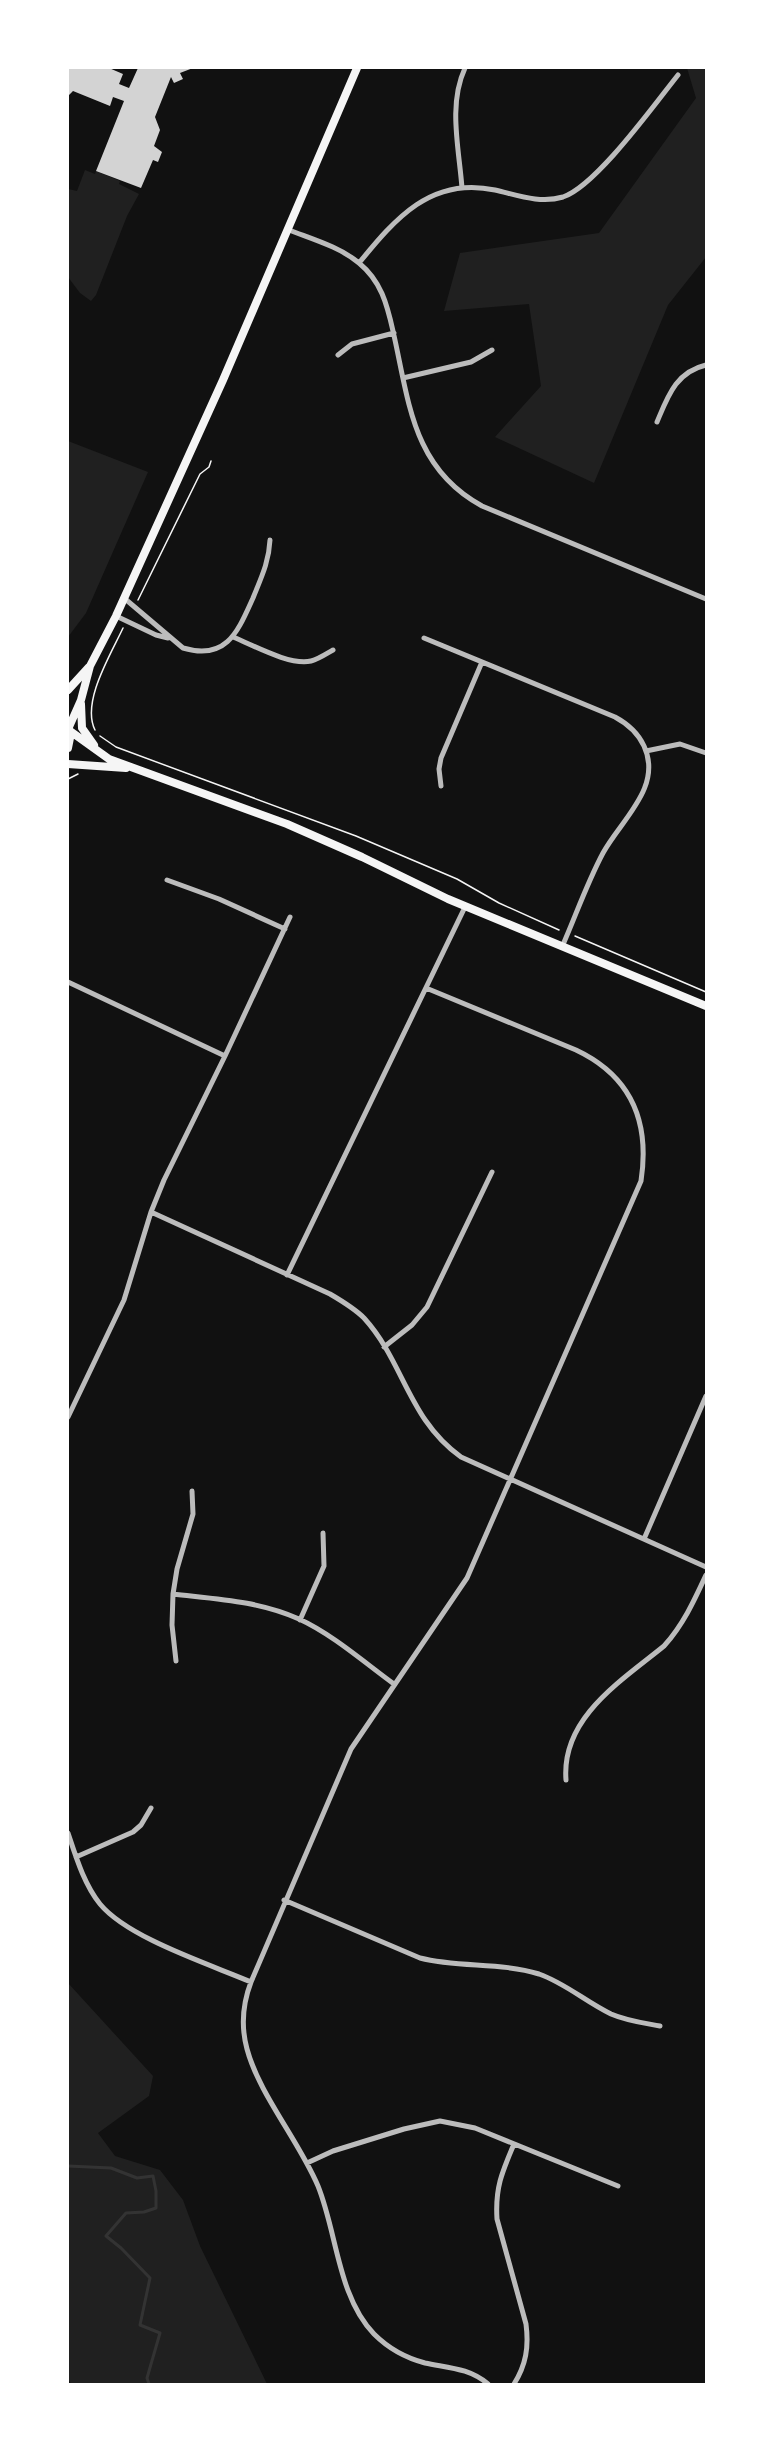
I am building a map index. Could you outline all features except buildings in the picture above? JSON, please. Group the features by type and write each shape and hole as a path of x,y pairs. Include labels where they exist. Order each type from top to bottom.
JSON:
{"main road":[{"path":"68,748 69,727 81,700 90,666 116,616 289,230 357,68"},
{"path":"68,690 90,666"},
{"path":"81,700 82,728 103,755"},
{"path":"69,727 103,755 323,839 465,907 706,1006"},
{"path":"68,764 80,769"},
{"path":"68,772 108,766 139,770"}],"street":[{"path":"462,188 455,109 456,94 465,68"},
{"path":"359,263 393,222 412,207 434,195 462,188 492,189 545,200 563,197 575,191 595,175 678,75"},
{"path":"289,230 337,250 359,263 374,278 382,291 394,333 416,431 441,475 482,506 706,599"},
{"path":"338,355 352,344 394,333"},
{"path":"403,378 471,362 492,350"},
{"path":"657,422 671,390 681,376 706,365"},
{"path":"116,616 169,639 183,648 204,652 220,648 233,637 241,625 269,561 270,540"},
{"path":"124,598 159,626 169,639"},
{"path":"233,637 299,662 314,661 333,650"},
{"path":"424,638 615,717 636,732 646,751 649,774 643,794 604,851 562,946"},
{"path":"441,786 439,769 441,758 482,662"},
{"path":"646,751 680,744 706,753"},
{"path":"167,880 219,899 285,929"},
{"path":"287,1275 465,907"},
{"path":"68,1418 123,1300 151,1212 164,1180 290,917"},
{"path":"68,982 225,1056"},
{"path":"426,988 596,1060 620,1083 637,1113 644,1144 642,1181 467,1578 351,1749 251,1982 244,2004 243,2028 247,2050 256,2074 319,2188 351,2297 367,2326 386,2344 403,2355 427,2363 462,2369 488,2385"},
{"path":"384,1347 412,1325 427,1307 492,1172"},
{"path":"151,1212 330,1294 354,1309 372,1328 384,1347 425,1422 436,1437 461,1457 706,1567"},
{"path":"644,1539 706,1396"},
{"path":"176,1661 172,1625 173,1594 177,1569 193,1514 192,1491"},
{"path":"300,1620 322,1575 325,1559 323,1533"},
{"path":"566,1780 566,1754 576,1731 591,1709 674,1635 689,1612 706,1575"},
{"path":"173,1594 242,1601 300,1620 394,1684"},
{"path":"76,1857 133,1832 141,1825 151,1808"},
{"path":"68,1833 83,1876 100,1904 125,1926 251,1982"},
{"path":"285,1900 420,1958 536,1973 564,1985 609,2013 660,2026"},
{"path":"307,2163 333,2151 404,2129 440,2121 475,2128 618,2186"},
{"path":"514,2144 501,2174 496,2194 497,2219 526,2324 528,2340 525,2360 514,2385"}],"path":[{"path":"138,598 200,474 211,461"},
{"path":"123,630 98,678 91,717 98,735 116,747 356,836 457,879 499,903 568,934 706,992"},
{"path":"68,779 80,769"}],"shaded area":[{"path":"687,68 706,68 706,257 668,305 594,483 495,437 541,386 529,304 444,311 460,253 599,233 696,98"},
{"path":"85,170 95,174 96,171 120,181 119,184 139,194 127,216 96,295 91,301 80,293 68,277 68,189 77,191"},
{"path":"68,441 148,472 86,613 68,637"},
{"path":"68,1983 153,2076 149,2096 98,2133 115,2156 160,2170 183,2200 200,2246 267,2384 71,2384 68,2378"}],"waterway":[{"path":"68,2166 111,2168 137,2178 153,2176 156,2208 144,2212 126,2213 106,2236 150,2278 140,2325 160,2333 147,2378 149,2384"}]}
